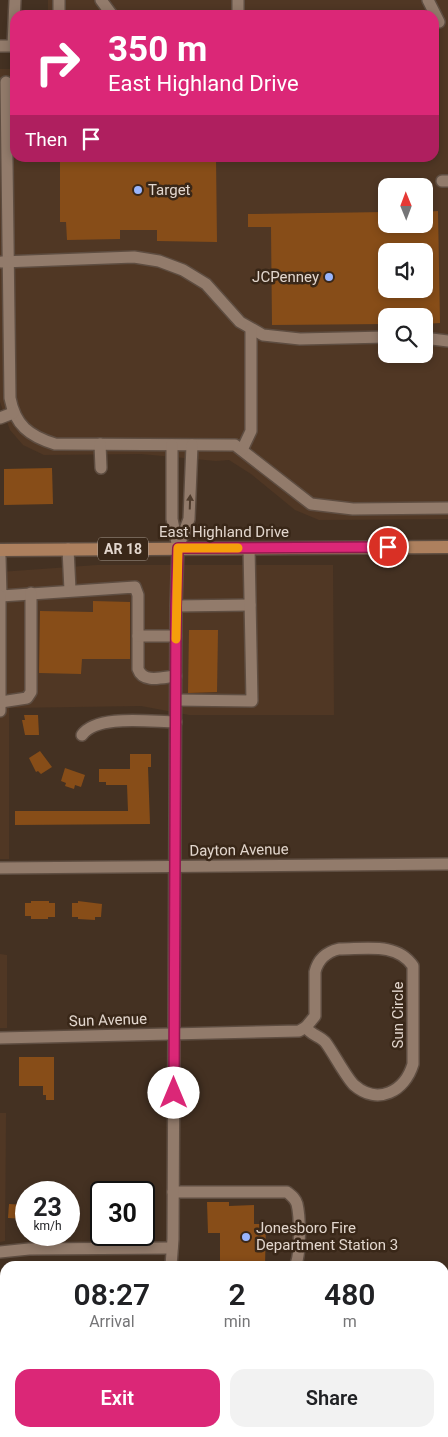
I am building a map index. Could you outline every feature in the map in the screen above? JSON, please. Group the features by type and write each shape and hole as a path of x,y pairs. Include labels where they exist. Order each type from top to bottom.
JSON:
{"main road":[{"name":"East Highland Drive","path":"0,550 448,547"}],"street":[{"path":"7,82 3,112 2,260 5,388 13,414 29,434 54,444 234,445 311,504 353,509 448,508"},
{"path":"2,260 134,257 159,261 183,270 206,284 240,322 263,335 283,339 378,337"},
{"path":"242,450 251,431 251,329"},
{"path":"433,339 448,341"},
{"path":"0,418 13,414"},
{"path":"100,444 101,468"},
{"path":"171,1261 173,1192 176,606 178,548 172,519 172,444"},
{"path":"178,548 190,519 192,445"},
{"path":"176,700 252,701 249,548"},
{"path":"68,549 70,590"},
{"path":"0,557 0,711"},
{"path":"0,596 135,587 138,594 140,675 146,678 176,676"},
{"path":"1,702 27,698 31,692 31,593"},
{"path":"176,606 250,605"},
{"path":"138,636 176,636"},
{"path":"82,735 86,729 99,722 176,722"},
{"name":"Dayton Avenue","path":"0,868 448,864"},
{"name":"Sun Circle","path":"339,949 391,950 400,953 409,960 414,970 413,1064 410,1075 398,1089 379,1096 370,1094 356,1086 324,1041 308,1032 306,1027 316,1016 315,972 323,956 339,949"},
{"name":"Sun Avenue","path":"0,1038 300,1031 306,1027"},
{"path":"173,1192 287,1192 294,1198 297,1205 299,1255 297,1261"},
{"path":"0,1252 29,1249 172,1248"}],"shaded area":[{"path":"48,0 448,0 448,519 319,520 295,510 251,474 229,460 216,461 141,454 44,455 23,445 10,430 0,402 0,69 10,69 10,162 439,162 439,10 48,10"},
{"path":"97,565 333,565 334,715 189,715 141,706 9,708 9,859 0,859 0,572"},
{"path":"0,954 7,955 7,1028 0,1028"},
{"path":"0,1113 6,1113 5,1241 0,1242"}],"building":[{"name":"Target","path":"60,162 216,162 217,242 157,241 157,230 120,230 120,239 67,240 66,222 60,222"},
{"name":"JCPenney","path":"433,211 438,211 440,323 433,323 433,308 378,308 378,324 272,325 271,227 248,227 248,214 378,212 378,233 433,233"},
{"path":"52,468 53,504 4,505 4,469"},
{"path":"93,601 130,602 130,659 82,659 81,674 39,673 40,611 93,612"},
{"path":"189,630 218,630 217,692 188,693"},
{"path":"24,715 38,715 39,735 25,735 22,720 25,720"},
{"path":"40,751 52,767 41,774 38,771 36,772 29,758"},
{"path":"130,754 151,754 151,767 148,767 150,824 15,825 15,811 128,811 127,785 106,785 106,782 99,782 99,769 130,769"},
{"path":"65,768 85,775 81,787 75,785 74,789 65,786 66,783 61,781"},
{"path":"31,901 55,903 55,917 31,919 31,916 25,916 25,903 31,903"},
{"path":"78,901 102,904 101,917 95,917 95,920 72,917 72,903 78,903"},
{"path":"19,1057 54,1057 54,1100 46,1100 46,1095 43,1095 43,1086 19,1086"},
{"name":"Jonesboro Fire Department Station 3","path":"207,1202 229,1202 229,1206 254,1205 254,1224 266,1224 265,1261 220,1261 220,1233 208,1233"},
{"path":"9,1204 15,1204 15,1218 8,1218"}],"slow traffic":[{"path":"176,639 178,548 238,548"}],"place":[{"name":"Target","path":"138,190"},
{"name":"JCPenney","path":"329,277"},
{"name":"Jonesboro Fire Department Station 3","path":"246,1237"}],"route":[{"path":"174,1093 176,606 178,548 388,547"}]}
